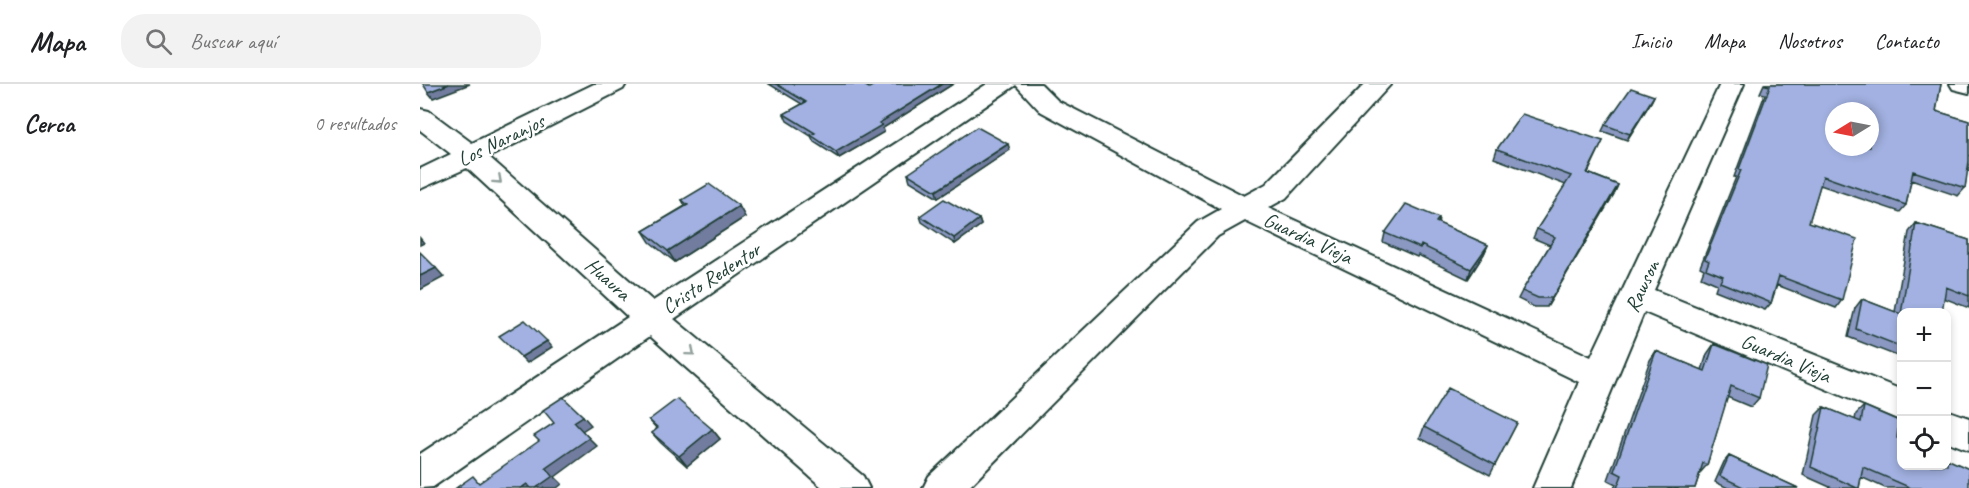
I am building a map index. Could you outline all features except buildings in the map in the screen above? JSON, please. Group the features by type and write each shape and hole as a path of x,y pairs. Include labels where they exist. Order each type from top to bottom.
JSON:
{"street":[{"name":"Los Naranjos","path":"420,180 614,84"},
{"name":"Cristo Redentor","path":"420,475 651,318 1004,84"},
{"name":"Guardia Vieja","path":"1027,84 1049,105 1243,208 1599,376"},
{"path":"942,488 1209,229 1276,191 1379,84"},
{"name":"Rawson","path":"1552,488 1599,376 1638,296 1732,84"},
{"path":"1962,84 1969,86"},
{"name":"Huaura","path":"420,117 470,155 651,318 850,488"},
{"name":"Guardia Vieja","path":"1638,296 1897,404"},
{"path":"1951,427 1969,434"}]}
